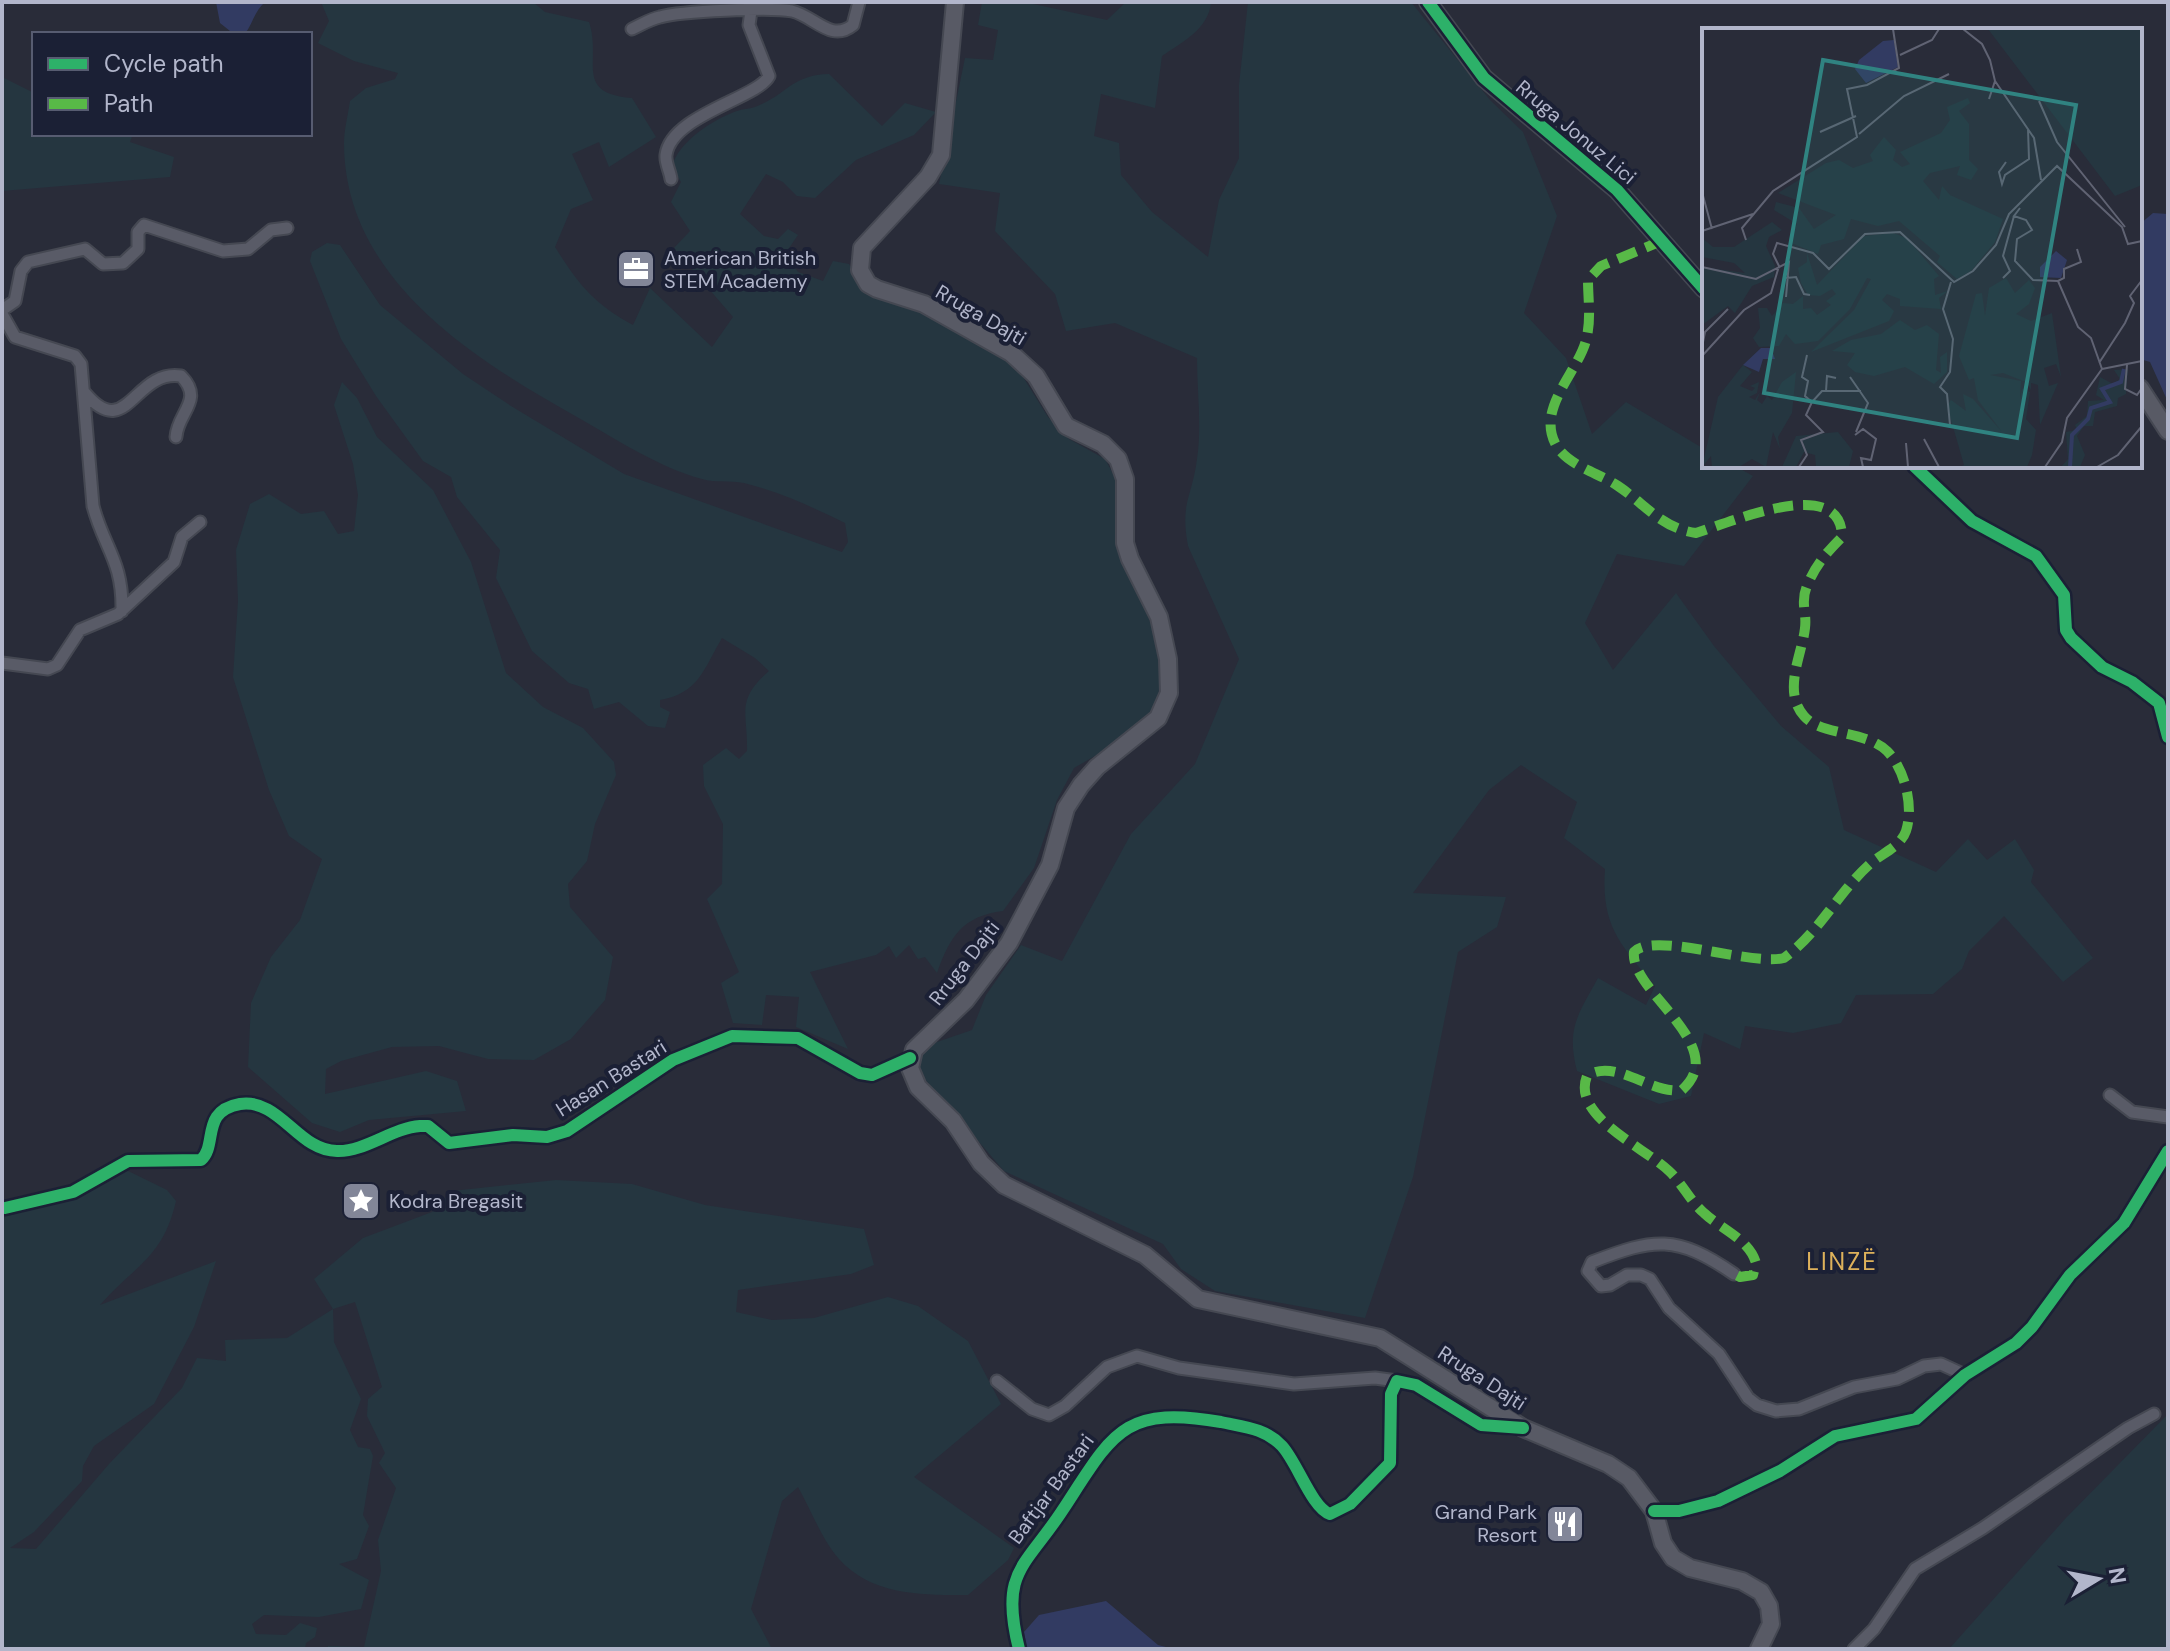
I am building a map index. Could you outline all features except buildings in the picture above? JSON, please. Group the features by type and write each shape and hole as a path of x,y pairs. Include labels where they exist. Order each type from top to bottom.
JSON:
{"main road":[{"name":"Rruga Dajti","path":"955,2 941,155 928,177 862,248 860,270 868,284 877,289 924,304 1011,353 1036,376 1066,426 1103,444 1118,459 1125,479 1125,543 1159,617 1170,680 1165,707 1158,718 1097,767 1066,808 1050,865 1009,943 966,1000 919,1042 910,1058 918,1087 953,1121 981,1163 1004,1185 1145,1255 1198,1299 1380,1338 1523,1428 1608,1464 1643,1493 1654,1511 1663,1543 1673,1558 1690,1568 1742,1581 1761,1592 1769,1606 1771,1624 1759,1649"},
{"name":"Rruga Jonuz Lici","path":"1428,2 1484,78 1617,190 1702,287"},
{"path":"2142,391 2168,431"}],"street":[{"path":"632,29 664,15 751,11 794,12 829,31 841,32 853,25 859,2"},
{"path":"671,179 666,162 670,143 706,111 759,87 769,76 749,25 751,11"},
{"path":"122,611 116,561 98,525 93,506 81,364 75,356 15,337 2,312 15,301 21,271 28,262 85,249 103,264 123,263 138,249 138,232 144,225 223,251 248,249 271,230 287,228"},
{"path":"84,392 103,411 113,412 123,409 155,378 181,376 192,400 190,410 178,420 176,437"},
{"path":"1916,468 1972,521 2036,556 2064,595 2066,630 2071,638 2102,667 2132,682 2159,703 2168,737"},
{"path":"2,663 53,667 80,630 122,611 174,562 182,537 200,522"},
{"name":"Hasan Bastari","path":"5,1208 84,1188 128,1161 201,1160 206,1155 211,1125 237,1104 264,1108 310,1142 338,1151 414,1126 428,1126 449,1143 513,1135 555,1135 598,1112 673,1060 732,1036 798,1038 860,1073 872,1075 910,1058"},
{"path":"2110,1095 2132,1112 2168,1117"},
{"path":"1654,1511 1679,1511 1718,1501 1780,1471 1835,1436 1916,1419 1965,1375 2016,1343 2032,1327 2070,1275 2124,1223 2168,1151"},
{"path":"1734,1274 1664,1241 1643,1244 1592,1262 1588,1271 1601,1286 1610,1285 1627,1275 1650,1279 1669,1308 1719,1354 1748,1398 1766,1408 1799,1409 1854,1387 1897,1379 1924,1366 1941,1364 1965,1375"},
{"name":"Baftjar Bastari","path":"997,1381 1032,1409 1049,1415 1065,1406 1107,1367 1137,1356 1179,1368 1294,1384 1365,1378 1397,1381 1416,1385 1481,1425 1523,1428"},
{"name":"Baftjar Bastari","path":"1019,1649 1013,1623 1016,1572 1054,1524 1104,1446 1124,1429 1145,1419 1168,1416 1259,1429 1285,1448 1319,1507 1330,1514 1350,1504 1390,1463 1391,1394 1397,1381"},
{"path":"1854,1649 1874,1629 1915,1569 1983,1528 2009,1506 2154,1414"}],"shaded area":[{"path":"321,2 533,2 545,12 589,22 596,82 602,90 632,98 656,137 609,167 599,142 572,154 593,200 571,209 555,247 588,292 619,317 633,325 650,288 712,347 733,317 674,248 690,231 671,202 681,182 672,167 681,149 697,133 717,120 766,102 797,82 816,75 829,74 882,126 905,103 936,112 914,135 856,160 815,198 797,196 783,182 766,174 740,214 764,236 778,239 788,229 798,235 785,254 798,272 823,281 833,261 849,264 868,293 953,323 981,340 1020,372 1048,417 1069,439 1105,459 1117,481 1124,554 1157,640 1161,676 1156,713 1138,731 1074,768 1057,800 1034,868 1003,911 978,918 960,930 947,948 937,973 925,957 918,959 909,945 896,958 889,946 876,955 810,972 848,1049 796,1027 799,997 766,995 762,1025 733,1023 721,983 739,972 707,899 722,884 723,824 704,786 703,765 726,748 739,759 747,751 747,699 758,681 769,671 755,658 722,638 692,686 673,697 660,700 660,707 670,712 665,728 648,726 619,702 594,709 588,689 569,683 532,651 496,578 500,550 457,497 451,477 423,461 376,396 341,339 310,261 312,252 327,243 340,245 380,305 463,374 624,474 842,552 848,542 845,523 770,491 744,483 702,479 654,460 496,368 457,340 422,309 390,274 366,235 350,192 344,144 350,101 366,88 395,79 398,73 354,61 318,43 329,21"},
{"path":"982,2 1024,2 1107,20 1126,2 1211,2 1200,27 1162,56 1155,108 1101,94 1094,136 1119,143 1121,175 1152,212 1208,257 1219,200 1239,158 1239,85 1248,2 1411,2 1490,100 1523,132 1557,216 1524,313 1566,358 1592,434 1626,402 1702,448 1702,468 1739,468 1753,476 1684,566 1617,554 1585,623 1613,670 1676,593 1714,646 1781,726 1829,767 1844,830 1936,872 1968,839 1987,860 2015,839 2034,870 2031,882 2093,958 2063,982 2004,916 1969,951 1962,969 1933,994 1856,995 1841,1023 1793,1033 1745,1026 1740,1049 1704,1033 1691,1096 1659,1104 1577,1071 1573,1044 1576,1022 1598,978 1646,1005 1655,986 1615,933 1606,905 1605,869 1564,838 1577,802 1521,765 1489,790 1413,893 1506,897 1497,927 1458,952 1413,1177 1365,1318 1215,1291 1181,1269 1163,1244 1004,1171 923,1077 918,1066 919,1054 937,1042 972,1030 986,995 1021,945 1062,961 1131,834 1195,764 1239,659 1188,546 1186,509 1198,447 1197,358 1115,323 1066,331 1055,294 995,231 1000,193 939,184 965,58 993,60 998,30 978,25"},
{"path":"2,77 32,92 32,136 132,136 130,142 174,157 170,177 2,191"},
{"path":"342,382 357,398 377,437 433,490 471,562 506,673 543,707 583,728 614,762 616,775 595,824 587,861 568,884 570,907 613,957 605,1000 571,1039 534,1060 488,1059 439,1046 392,1047 341,1061 326,1069 325,1094 426,1071 457,1081 466,1111 369,1120 340,1132 312,1123 248,1067 251,1003 271,957 300,920 322,859 289,836 269,790 233,677 238,601 236,550 250,504 269,494 301,514 324,511 338,534 354,531 358,495 353,464 334,405"},
{"path":"124,1169 167,1190 176,1201 164,1236 146,1259 100,1305 216,1261 194,1327 154,1404 94,1446 83,1466 82,1481 34,1532 10,1548 36,1549 109,1464 182,1388 197,1358 226,1361 225,1340 287,1338 333,1309 334,1342 361,1399 350,1430 358,1447 370,1449 373,1456 363,1515 369,1526 357,1559 339,1564 369,1580 361,1609 319,1617 264,1615 252,1624 256,1634 286,1635 300,1623 317,1628 315,1637 306,1643 305,1649 2,1649 2,1224 6,1214 79,1195"},
{"path":"556,1180 632,1184 705,1205 864,1229 874,1265 851,1274 738,1290 736,1312 772,1320 814,1318 888,1297 918,1306 968,1341 1001,1404 914,1477 1014,1548 1008,1560 968,1595 934,1595 882,1587 852,1571 839,1559 822,1534 798,1487 782,1501 751,1609 772,1649 327,1649 328,1646 364,1647 381,1571 378,1540 396,1488 379,1463 385,1453 367,1416 368,1399 382,1387 355,1302 333,1309 314,1279 363,1238 432,1212 452,1191"},
{"path":"2168,1414 2168,1649 1949,1649 2065,1519"}],"water":[{"path":"216,2 265,2 246,32 230,31 220,23"},
{"path":"2153,213 2168,214 2168,402 2150,362 2142,360 2142,222"},
{"path":"1106,1601 1158,1645 1174,1649 1027,1649 1024,1632 1039,1615"}],"marked path":[{"path":"1664,240 1601,266 1588,280 1587,336 1551,417 1551,431 1556,445 1576,464 1618,486 1663,521 1684,530 1696,533 1757,513 1805,505 1824,508 1837,518 1842,537 1817,566 1805,592 1805,628 1795,673 1794,696 1804,716 1812,722 1867,739 1887,751 1903,778 1909,811 1906,831 1900,841 1860,874 1808,937 1784,958 1749,957 1661,945 1634,952 1637,967 1646,984 1675,1019 1695,1055 1694,1073 1682,1090 1658,1087 1609,1071 1598,1071 1587,1076 1585,1091 1599,1117 1669,1171 1699,1208 1747,1247 1756,1263 1753,1275 1740,1277 1734,1274"}],"cycle path":[{"path":"1428,2 1484,78 1617,190 1702,287"},
{"path":"1916,468 1972,521 2036,556 2064,595 2066,630 2071,638 2102,667 2132,682 2159,703 2168,737"},
{"path":"5,1208 73,1192 128,1161 201,1160 206,1154 219,1114 240,1104 254,1104 267,1109 311,1143 337,1151 358,1148 420,1126 428,1126 449,1143 513,1135 547,1137 567,1131 673,1060 732,1036 798,1038 860,1073 872,1075 910,1058"},
{"path":"1654,1511 1679,1511 1718,1501 1780,1471 1835,1436 1916,1419 1965,1375 2016,1343 2032,1327 2070,1275 2124,1223 2168,1151"},
{"path":"1019,1649 1012,1602 1020,1571 1109,1443 1124,1430 1141,1422 1188,1418 1261,1432 1288,1453 1317,1503 1330,1514 1350,1504 1390,1463 1391,1394 1397,1381 1416,1385 1481,1425 1523,1428"}],"place":[{"name":"American British STEM Academy","path":"636,269"},
{"name":"Kodra Bregasit","path":"361,1201"},
{"name":"Grand Park Resort","path":"1565,1524"}],"district":[{"name":"LINZË","path":"1842,1262"}]}
